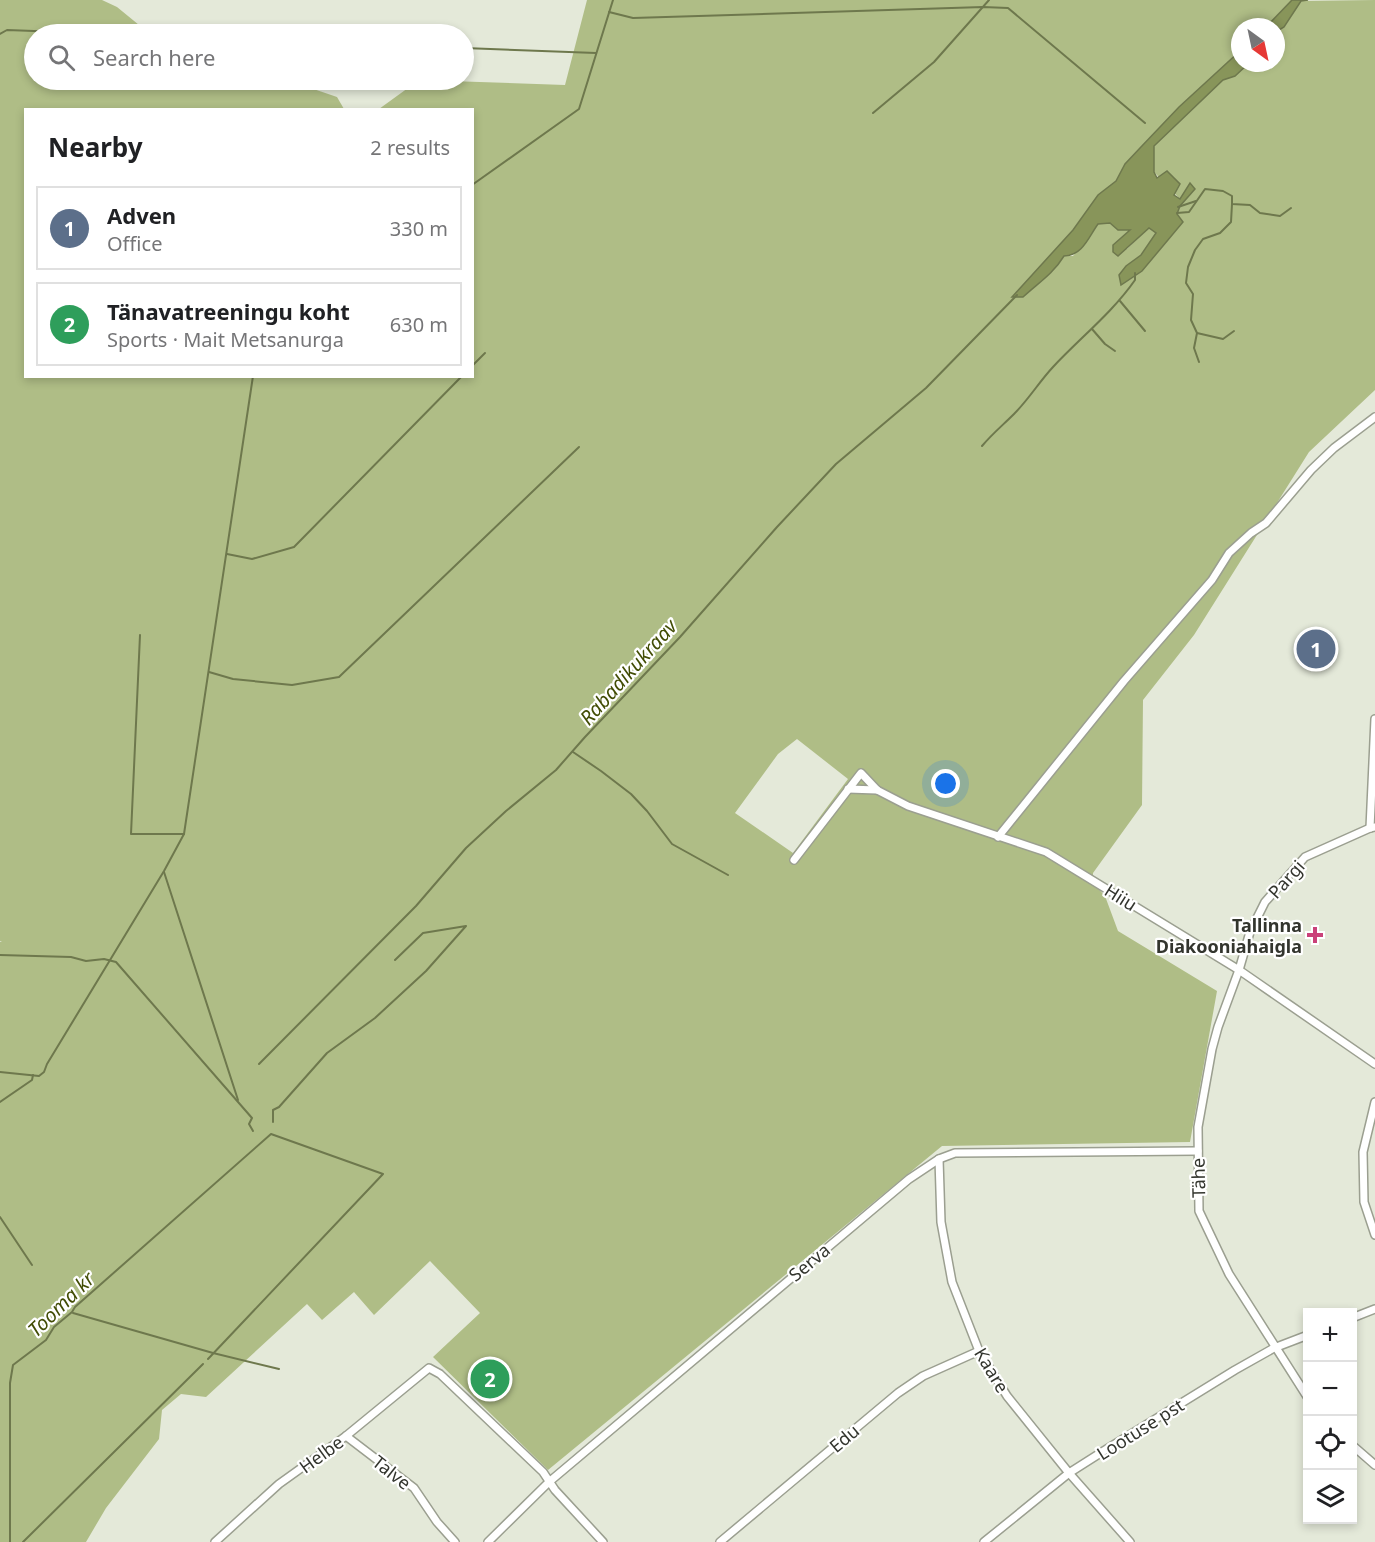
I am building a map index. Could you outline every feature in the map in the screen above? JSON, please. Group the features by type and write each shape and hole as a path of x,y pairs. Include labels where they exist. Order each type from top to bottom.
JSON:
{"street":[{"path":"998,837 1124,681 1212,580 1229,553 1266,523 1311,470 1334,448 1375,417"},
{"path":"1372,827 1375,719"},
{"name":"Hiiu","path":"794,860 861,773 877,790 908,806 1046,852 1239,970 1375,1064"},
{"name":"Hiiu","path":"848,789 877,790"},
{"name":"Pargi","path":"1239,970 1250,932 1265,902 1305,857 1372,827"},
{"name":"Tähe","path":"1239,970 1212,1049 1198,1127 1199,1211 1229,1275 1303,1391"},
{"path":"1375,1102 1363,1152 1364,1202 1375,1235"},
{"name":"Serva","path":"488,1542 549,1482 909,1179 939,1159 955,1153 1198,1150"},
{"name":"Kaare","path":"939,1159 941,1222 952,1282 979,1351 1007,1395 1069,1473 1130,1542"},
{"path":"1357,1316 1375,1309"},
{"name":"Lootuse pst","path":"984,1542 1069,1473 1235,1370 1274,1348 1303,1337"},
{"name":"Edu","path":"720,1542 898,1393 923,1376 979,1351"},
{"name":"Helbe","path":"221,1540 279,1484 346,1436 429,1368 440,1374 543,1472 549,1482"},
{"name":"Talve","path":"346,1436 414,1488 437,1522 455,1542"},
{"path":"1357,1449 1375,1465"},
{"path":"549,1482 603,1542"}],"shaded area":[{"path":"0,0 102,0 117,7 138,24 24,24 24,90 316,90 337,97 343,108 24,108 24,378 474,378 474,108 380,108 405,90 474,90 474,82 565,85 587,0 1292,0 1275,18 1231,18 1231,59 1179,107 1125,164 1116,181 1098,195 1073,230 1013,297 1023,297 1050,273 1064,256 1073,256 1098,224 1110,223 1131,230 1127,249 1149,227 1157,233 1141,255 1126,266 1121,284 1142,271 1183,222 1177,214 1180,206 1195,189 1180,199 1154,172 1154,146 1223,80 1239,72 1285,72 1285,25 1301,1 1375,0 1375,390 1309,452 1194,635 1143,700 1142,805 1093,873 1093,883 1105,896 1118,931 1217,991 1190,1142 942,1146 548,1470 433,1357 480,1313 430,1261 374,1315 354,1292 322,1320 307,1304 206,1397 181,1394 162,1410 159,1439 106,1508 86,1542 0,1542 0,942 2,941 0,941","holes":["797,739 848,779 793,853 735,813 778,754"]},
{"path":"1292,0 1308,0 1301,1 1285,25 1285,18 1275,18"},
{"path":"1231,59 1231,72 1239,72 1223,80 1154,146 1154,172 1157,178 1167,171 1180,184 1174,195 1180,199 1190,183 1195,189 1180,206 1177,214 1183,222 1142,271 1121,285 1119,275 1126,266 1141,255 1156,233 1149,228 1118,256 1113,252 1113,245 1130,230 1118,230 1110,223 1098,224 1076,253 1064,256 1050,273 1023,297 1012,297 1073,230 1098,195 1116,181 1125,164 1179,107"}],"waterway":[{"path":"474,184 579,109 613,0"},
{"path":"873,113 934,62 989,0"},
{"path":"609,12 633,18 1008,8 1145,123"},
{"path":"0,34 7,30 24,31"},
{"path":"474,48 596,53"},
{"path":"1177,213 1189,212 1205,189 1223,191 1232,196 1232,204 1250,205 1260,213 1280,216 1291,208"},
{"path":"1178,207 1196,201"},
{"path":"1199,362 1194,348 1197,333 1191,320 1193,294 1186,283 1188,267 1195,250 1203,239 1220,233 1231,222 1232,204"},
{"path":"982,446 1019,408 1053,367 1126,292 1135,280 1135,273"},
{"name":"Rabadikukraav","path":"259,1064 416,906 466,848 556,770 836,464 926,388 1017,295"},
{"path":"1120,301 1145,331"},
{"path":"1092,329 1105,344 1115,351"},
{"path":"1197,333 1223,339 1234,331"},
{"path":"474,364 485,353"},
{"path":"0,1072 39,1076 44,1072 184,834 253,378"},
{"path":"227,554 252,559 294,547 460,378"},
{"path":"209,672 233,679 292,685 339,677 579,447"},
{"path":"140,635 131,834 184,834"},
{"path":"573,752 631,794 672,844 728,875"},
{"path":"164,872 238,1100"},
{"path":"273,1122 273,1110 279,1107 327,1053 375,1018 426,971 466,926 423,933 395,960"},
{"name":"Tooma kr","path":"0,955 71,957 86,961 104,959 116,962 252,1118 249,1124 253,1131"},
{"path":"0,1102 32,1080 33,1075"},
{"name":"Tooma kr","path":"10,1542 10,1383 13,1365 46,1340 54,1327 75,1307 271,1134 383,1174 208,1359"},
{"path":"0,1217 32,1265"},
{"path":"73,1313 213,1353 279,1369"},
{"path":"23,1542 203,1364"}],"place":[{"name":"Adven","path":"1316,649"},
{"name":"Tallinna Diakooniahaigla","path":"1315,935"},
{"name":"Tänavatreeningu koht","path":"490,1379"}]}
